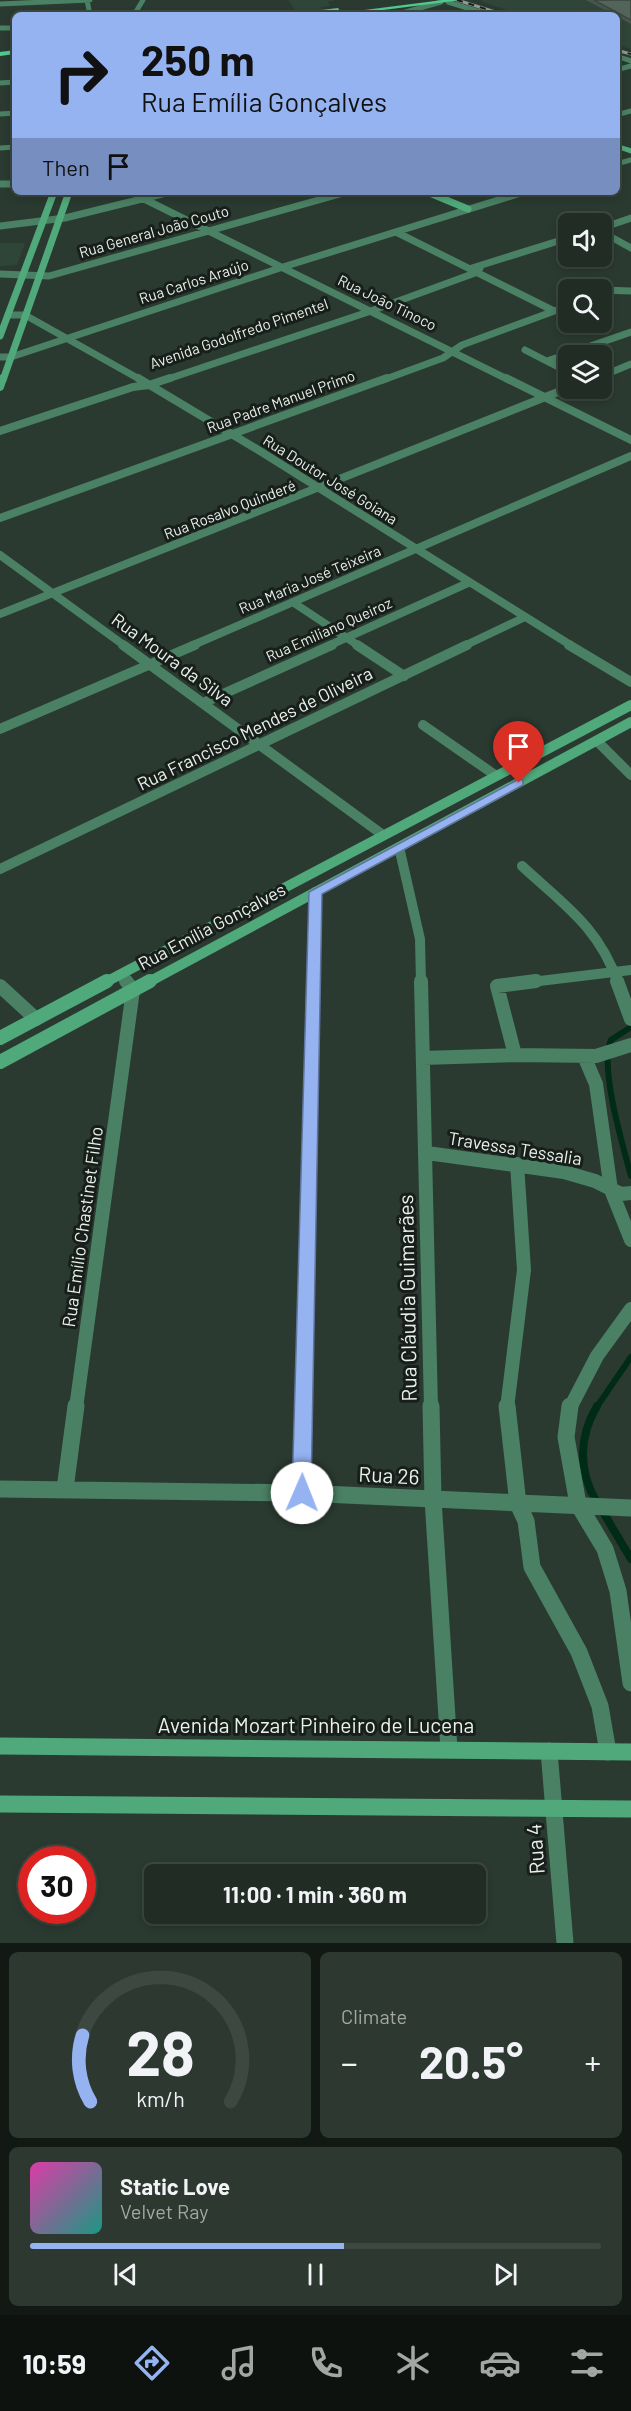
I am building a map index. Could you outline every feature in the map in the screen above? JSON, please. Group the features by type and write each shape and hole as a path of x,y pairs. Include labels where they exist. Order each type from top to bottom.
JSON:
{"main road":[{"path":"322,12 424,0"},
{"path":"355,12 459,0"},
{"path":"0,336 53,195"},
{"path":"0,387 68,195"},
{"path":"434,195 468,209"},
{"path":"453,195 479,206"},
{"name":"Rua Emília Gonçalves","path":"0,1038 631,705"},
{"name":"Rua Emília Gonçalves","path":"0,1062 631,722"},
{"path":"463,792 480,804"},
{"name":"Avenida Mozart Pinheiro de Lucena","path":"0,1746 631,1752"},
{"path":"0,1804 631,1809"}],"street":[{"path":"0,4 88,0"},
{"path":"406,12 444,2 479,12"},
{"name":"Rua João Tinoco","path":"136,195 631,440"},
{"path":"0,226 59,220 158,195"},
{"name":"Rua General João Couto","path":"0,274 53,275 336,195"},
{"name":"Rua Carlos Araújo","path":"0,357 11,357 283,267 514,195"},
{"path":"612,226 631,218"},
{"path":"398,233 554,311"},
{"path":"612,236 631,248"},
{"name":"Avenida Godolfredo Pimentel","path":"0,431 256,346 363,307 558,241"},
{"name":"Avenida Godolfredo Pimentel","path":"256,346 370,311 473,270"},
{"path":"612,290 631,291"},
{"name":"Rua Padre Manuel Primo","path":"0,518 443,358 462,345 558,310"},
{"name":"Rua Doutor José Goiana","path":"8,315 25,315 146,383 321,489 523,618 631,682"},
{"path":"547,362 631,332"},
{"path":"525,350 558,367"},
{"path":"612,372 631,364"},
{"name":"Rua Rosalvo Quinderé","path":"0,614 321,489 558,393"},
{"name":"Rua Maria José Teixeira","path":"0,729 631,456"},
{"name":"Rua Moura da Silva","path":"0,555 150,666 261,744 382,835"},
{"name":"Rua Emiliano Queiroz","path":"203,703 468,583"},
{"path":"294,603 404,676"},
{"name":"Rua Francisco Mendes de Oliveira","path":"0,869 523,618"},
{"path":"423,725 495,775"},
{"path":"597,741 631,775"},
{"name":"Rua Cláudia Guimarães","path":"399,847 420,939 427,1153 433,1499 448,1749"},
{"path":"522,866 580,919 603,948 614,971 629,1016"},
{"path":"302,1493 315,892"},
{"path":"515,1054 497,986 631,970"},
{"path":"120,975 133,990"},
{"path":"0,986 36,1019"},
{"name":"Rua Emílio Chastinet Filho","path":"65,1489 133,990"},
{"path":"423,1058 515,1054 590,1056 617,1051 631,1045"},
{"path":"590,1056 631,1240"},
{"name":"Travessa Tessalia","path":"427,1153 564,1172 621,1192"},
{"path":"517,1164 524,1270 506,1401 518,1504 526,1521 532,1567 579,1652 600,1706 608,1752"},
{"path":"631,1309 597,1356 570,1407 566,1437 581,1505 605,1549 618,1591 631,1683"},
{"name":"Rua 26","path":"0,1489 302,1493 624,1508"},
{"name":"Rua 4","path":"549,1751 556,1808 566,1943"}],"shaded area":[{"path":"288,0 333,0 328,1 330,6 322,7 323,10 296,12"},
{"path":"631,0 631,49 620,46 620,12 513,12 480,1"},
{"path":"0,243 25,243 17,265 0,266"}],"building":[{"path":"594,0 631,0 631,20 620,12"}],"waterway":[{"path":"631,1027 611,1040 608,1052 613,1107 631,1176"},
{"path":"596,1408 631,1357"},
{"path":"596,1501 586,1477 583,1453 587,1429 597,1406"},
{"path":"603,1512 631,1559"}],"railway":[{"path":"457,0 495,12"},
{"path":"620,51 631,54"}],"route":[{"path":"302,1493 315,892 519,783"}]}
